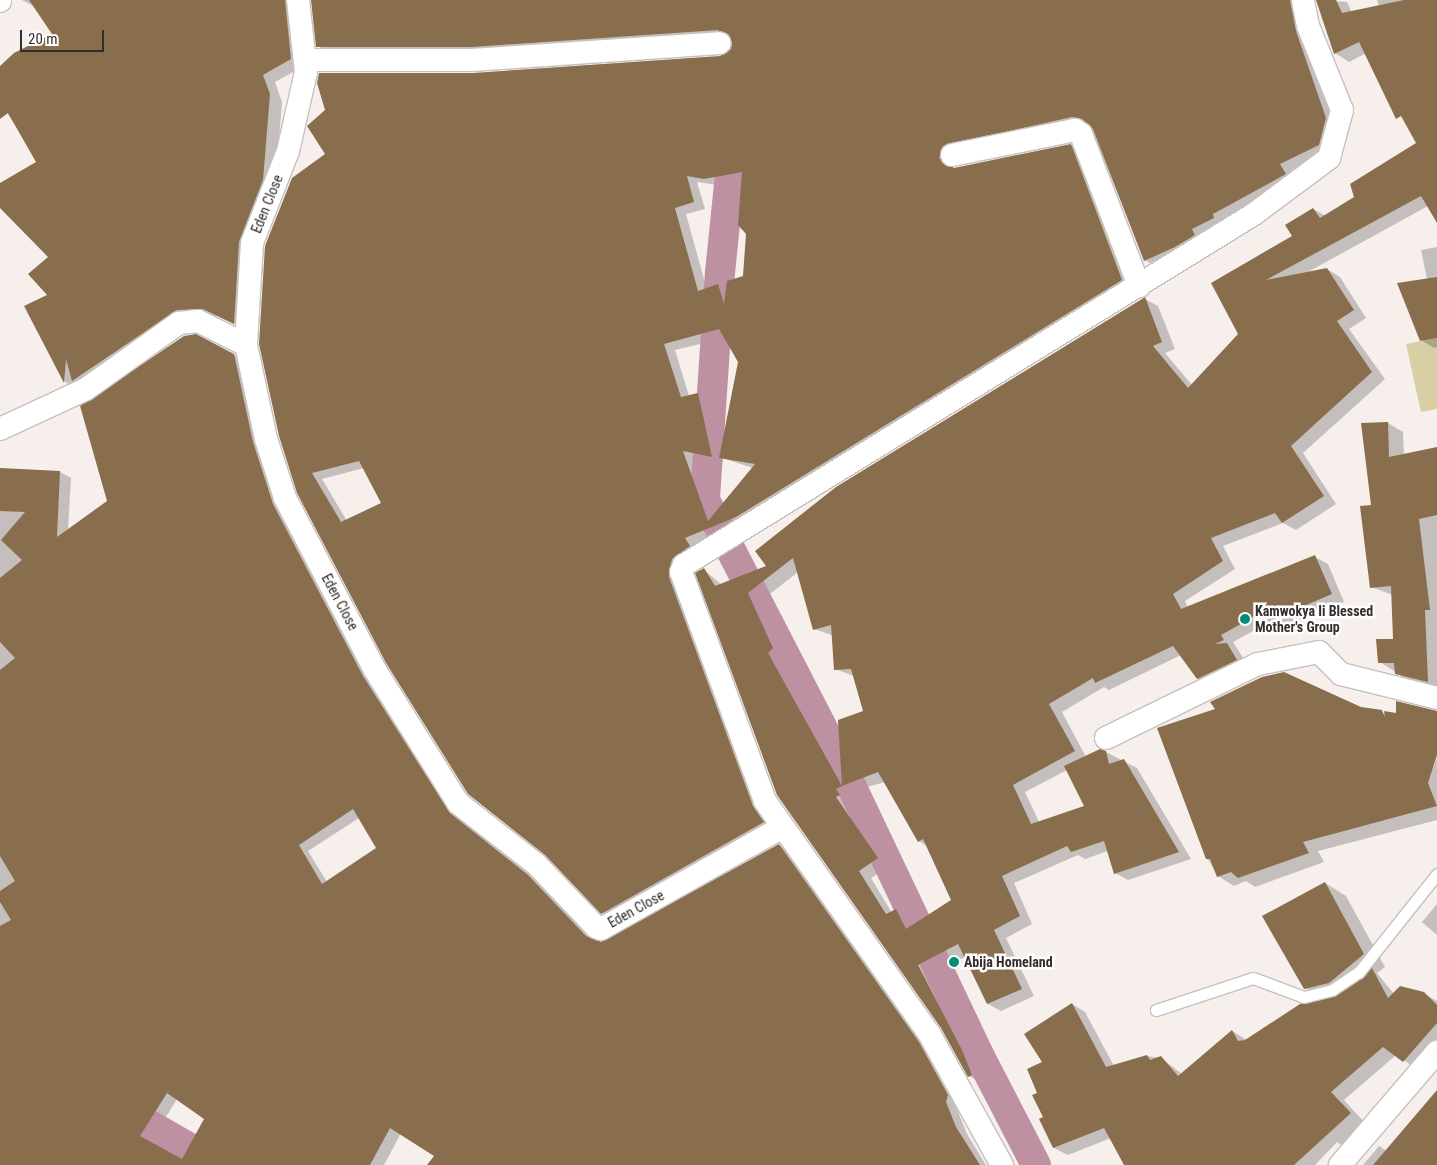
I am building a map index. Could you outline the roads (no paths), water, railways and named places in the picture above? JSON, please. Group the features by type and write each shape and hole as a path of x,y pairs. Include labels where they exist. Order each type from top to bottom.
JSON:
{"street":[{"name":"Eden Close","path":"298,0 307,60 288,151 252,243 246,345 266,439 285,498 375,670 458,803 537,865 590,924 601,928 781,828"},
{"path":"1002,1165 930,1035 781,828 766,801 682,583 684,565 740,534 1049,337 1140,286 1293,188 1329,158 1342,110 1308,26 1303,0"},
{"path":"307,60 472,60 719,43"},
{"path":"952,155 1075,130 1081,134 1140,286"},
{"path":"0,429 86,389 179,323 198,321 246,345"},
{"path":"1106,738 1258,664 1319,652 1341,674 1437,698"},
{"path":"1340,1165 1437,1052"}],"lane":[{"path":"1156,1010 1253,978 1304,997 1332,990 1359,972 1437,874"}],"waterway":[{"path":"734,135 720,272 705,500 840,762 978,1053 1036,1165"},
{"path":"113,1104 220,1165"}],"place":[{"name":"Kamwokya Ii Blessed Mother's Group","path":"1245,619"},
{"name":"Abija Homeland","path":"954,962"}]}
